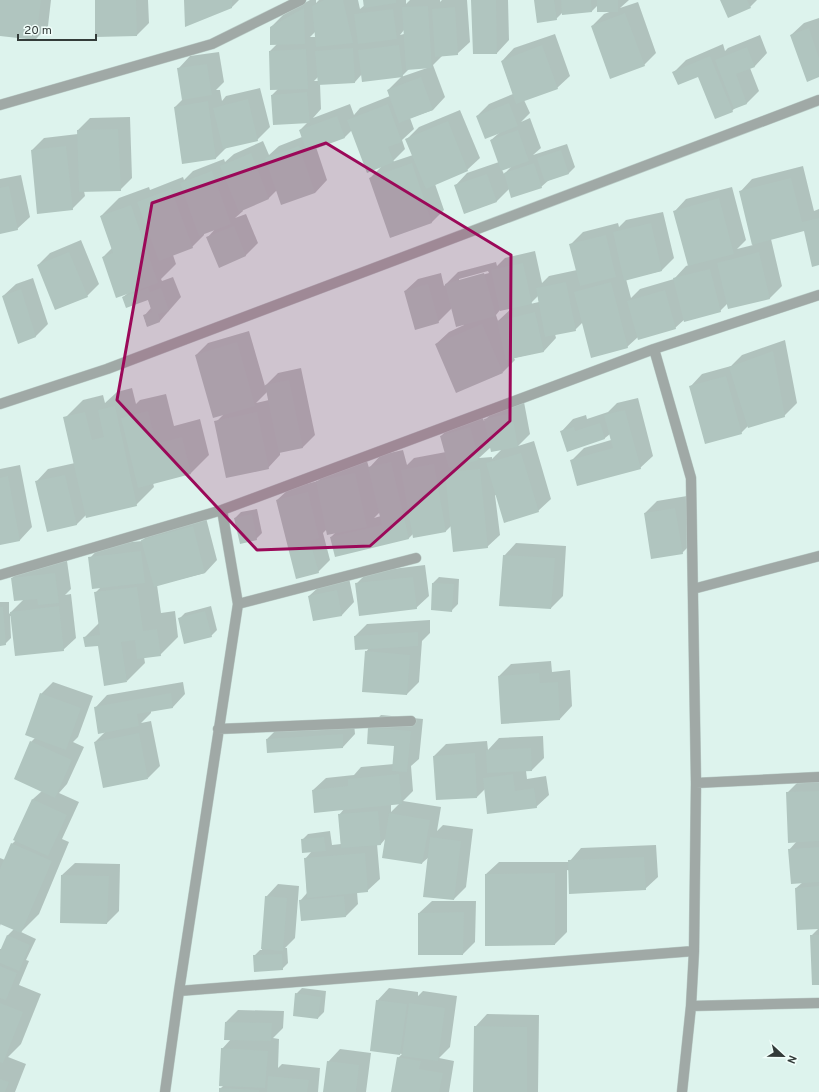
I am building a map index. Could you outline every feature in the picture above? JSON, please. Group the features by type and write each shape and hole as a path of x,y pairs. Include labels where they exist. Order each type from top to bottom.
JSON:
{"street":[{"path":"0,105 212,44 301,0"},
{"path":"0,404 107,369 819,100"},
{"path":"0,576 222,510 654,349 819,295"},
{"path":"654,349 691,478 696,783 694,951 691,1006 682,1092"},
{"path":"165,1092 218,729 238,604 222,510"},
{"path":"693,589 819,556"},
{"path":"238,604 416,558"},
{"path":"218,729 411,720"},
{"path":"696,783 819,777"},
{"path":"179,991 694,951"},
{"path":"691,1006 819,1003"}],"highlighted area":[{"path":"326,143 511,255 510,421 370,546 257,550 117,400 152,203"}],"building":[{"path":"0,0 41,0 36,40 0,36"},
{"path":"95,0 136,0 137,36 95,37"},
{"path":"184,0 232,0 232,8 185,27"},
{"path":"324,0 343,0 353,43 316,47 312,6"},
{"path":"363,0 396,0 396,3 364,8"},
{"path":"471,0 496,0 497,54 473,54"},
{"path":"534,0 554,0 557,20 537,23"},
{"path":"561,0 591,0 592,12 562,15"},
{"path":"597,0 618,0 618,12 597,12"},
{"path":"720,0 747,0 751,8 728,18"},
{"path":"428,6 432,68 406,70 402,7"},
{"path":"455,7 458,55 435,57 432,9"},
{"path":"304,8 305,44 270,45 270,27"},
{"path":"393,9 397,39 358,44 354,14"},
{"path":"625,13 645,66 610,79 591,26"},
{"path":"809,28 819,58 819,77 807,82 790,35"},
{"path":"399,45 403,77 362,82 358,50"},
{"path":"542,45 558,89 516,104 501,61"},
{"path":"747,47 755,67 736,74 747,104 734,109 715,60"},
{"path":"353,48 355,83 318,85 315,51"},
{"path":"306,49 308,89 270,90 269,51"},
{"path":"710,56 733,112 715,119 698,77 678,85 672,72"},
{"path":"207,64 212,95 182,100 177,68"},
{"path":"421,77 433,110 399,123 387,90"},
{"path":"307,92 310,123 273,125 271,95"},
{"path":"248,99 258,141 223,149 213,108"},
{"path":"208,101 216,159 182,164 174,107"},
{"path":"509,103 518,126 485,139 476,116"},
{"path":"388,104 402,142 388,147 394,162 367,173 347,120"},
{"path":"337,116 345,138 307,152 299,130"},
{"path":"448,121 468,171 426,189 405,139"},
{"path":"118,129 121,191 79,192 77,130"},
{"path":"518,130 529,161 501,171 490,140"},
{"path":"66,146 73,210 37,214 31,150"},
{"path":"299,146 315,193 281,205 265,158"},
{"path":"561,150 569,174 545,182 537,158"},
{"path":"251,153 269,199 239,212 220,166"},
{"path":"412,163 432,223 390,238 369,178"},
{"path":"534,163 542,188 511,198 504,173"},
{"path":"212,171 231,224 199,236 180,183"},
{"path":"487,174 497,202 464,214 454,185"},
{"path":"791,178 802,222 819,218 819,265 812,267 804,231 752,245 739,191"},
{"path":"9,186 18,230 0,234 0,188"},
{"path":"171,189 193,248 159,261 137,202"},
{"path":"719,198 734,254 688,266 673,211"},
{"path":"131,205 158,283 116,298 102,257 113,253 100,216"},
{"path":"651,223 662,271 624,281 613,232"},
{"path":"234,226 246,256 219,268 206,237"},
{"path":"606,235 616,277 580,286 569,244"},
{"path":"69,252 88,297 55,310 37,265"},
{"path":"759,252 770,299 728,309 717,263"},
{"path":"523,263 532,304 500,311 491,270"},
{"path":"710,269 721,312 684,322 673,278"},
{"path":"484,273 496,316 456,327 445,284"},
{"path":"566,282 576,331 545,337 536,288"},
{"path":"611,282 628,348 591,358 574,292"},
{"path":"428,284 439,323 415,330 404,291"},
{"path":"148,288 150,292 161,288 169,311 158,314 160,322 147,327 143,315 152,312 148,300 126,308 122,297"},
{"path":"21,289 36,337 18,344 2,296"},
{"path":"665,290 676,329 638,340 627,301"},
{"path":"535,312 544,352 506,360 497,321"},
{"path":"482,324 503,373 456,393 435,344"},
{"path":"237,342 255,406 213,418 195,355"},
{"path":"773,351 785,417 748,428 729,367"},
{"path":"726,376 742,434 705,444 689,386"},
{"path":"289,380 303,448 279,453 265,385"},
{"path":"115,406 137,506 86,518 63,417 85,412 92,440 104,437 98,410"},
{"path":"625,410 641,469 577,486 570,460 613,448 604,415"},
{"path":"148,411 156,444 182,437 191,474 138,488 121,418"},
{"path":"257,412 269,469 226,478 214,421"},
{"path":"512,413 518,447 491,452 484,419"},
{"path":"600,423 605,439 567,452 560,431 574,427 575,431"},
{"path":"470,427 479,460 449,468 440,436"},
{"path":"521,453 539,512 504,523 486,463"},
{"path":"391,462 409,539 335,557 330,537 382,525 368,467"},
{"path":"434,464 446,532 413,538 401,470"},
{"path":"480,469 488,548 453,552 445,472"},
{"path":"355,473 367,527 327,535 316,481"},
{"path":"65,475 77,525 47,532 35,481"},
{"path":"8,476 20,541 0,545 0,478"},
{"path":"308,492 319,538 310,541 319,573 296,579 276,500"},
{"path":"675,508 683,554 651,559 644,513"},
{"path":"252,514 257,540 240,544 234,518"},
{"path":"193,526 205,573 154,587 141,540"},
{"path":"141,551 145,583 92,589 88,557"},
{"path":"503,555 555,558 551,609 499,606"},
{"path":"55,573 59,603 38,605 37,599 14,601 11,578"},
{"path":"413,577 417,609 359,616 355,583"},
{"path":"432,583 454,584 452,612 431,610"},
{"path":"137,587 143,631 157,629 161,656 137,659 135,640 121,642 127,682 104,686 98,646 85,647 83,637 100,635 94,592"},
{"path":"337,590 342,616 313,621 308,596"},
{"path":"59,606 64,651 15,656 10,612"},
{"path":"0,607 3,607 6,645 0,646"},
{"path":"205,611 212,637 184,644 178,618"},
{"path":"418,632 418,646 355,650 354,636"},
{"path":"365,651 410,655 407,695 362,692"},
{"path":"539,673 540,683 558,682 560,720 501,724 498,676"},
{"path":"40,693 81,708 66,750 25,735"},
{"path":"171,693 173,708 137,714 139,726 98,734 94,707"},
{"path":"368,727 411,731 407,772 392,771 394,746 367,744"},
{"path":"139,733 148,779 103,788 94,742"},
{"path":"343,734 343,748 267,753 266,739"},
{"path":"30,741 72,760 55,798 14,779"},
{"path":"531,748 532,771 487,773 486,750"},
{"path":"475,753 477,798 436,800 433,756"},
{"path":"399,774 402,804 314,813 312,790 348,786 348,779"},
{"path":"513,774 515,791 534,788 537,808 487,814 483,778"},
{"path":"819,791 819,841 788,843 786,792"},
{"path":"32,799 67,815 48,856 13,840"},
{"path":"378,811 381,845 341,848 338,814"},
{"path":"389,813 430,820 422,864 382,858"},
{"path":"324,837 326,851 302,853 301,839"},
{"path":"430,837 461,841 454,900 423,897"},
{"path":"11,843 52,861 21,933 0,924 0,869"},
{"path":"819,847 819,882 791,884 788,849"},
{"path":"365,853 368,892 307,898 304,858"},
{"path":"644,857 646,890 569,894 568,860"},
{"path":"555,873 555,945 485,946 485,874"},
{"path":"61,875 109,876 107,924 60,923"},
{"path":"819,886 819,929 797,930 795,888"},
{"path":"265,896 287,898 283,951 261,949"},
{"path":"344,896 346,917 301,921 299,900"},
{"path":"464,912 463,955 418,955 418,913"},
{"path":"7,935 30,945 19,971 0,963 0,951"},
{"path":"810,935 819,935 819,985 812,985"},
{"path":"282,954 283,970 254,972 253,955"},
{"path":"0,966 17,973 6,1000 0,998"},
{"path":"295,993 321,997 318,1019 293,1016"},
{"path":"376,1000 407,1004 400,1055 370,1051"},
{"path":"0,1003 23,1012 3,1063 0,1062"},
{"path":"409,1003 445,1008 438,1061 402,1056"},
{"path":"225,1022 272,1023 271,1041 224,1040"},
{"path":"474,1026 527,1027 527,1092 473,1092"},
{"path":"221,1048 268,1051 265,1088 219,1086"},
{"path":"397,1057 421,1061 419,1069 443,1073 439,1092 391,1092"},
{"path":"327,1061 359,1065 356,1092 323,1092"},
{"path":"268,1076 309,1080 307,1092 267,1092"},
{"path":"0,1079 9,1082 5,1092 0,1092"},
{"path":"219,1088 259,1090 259,1092 219,1092"}]}
